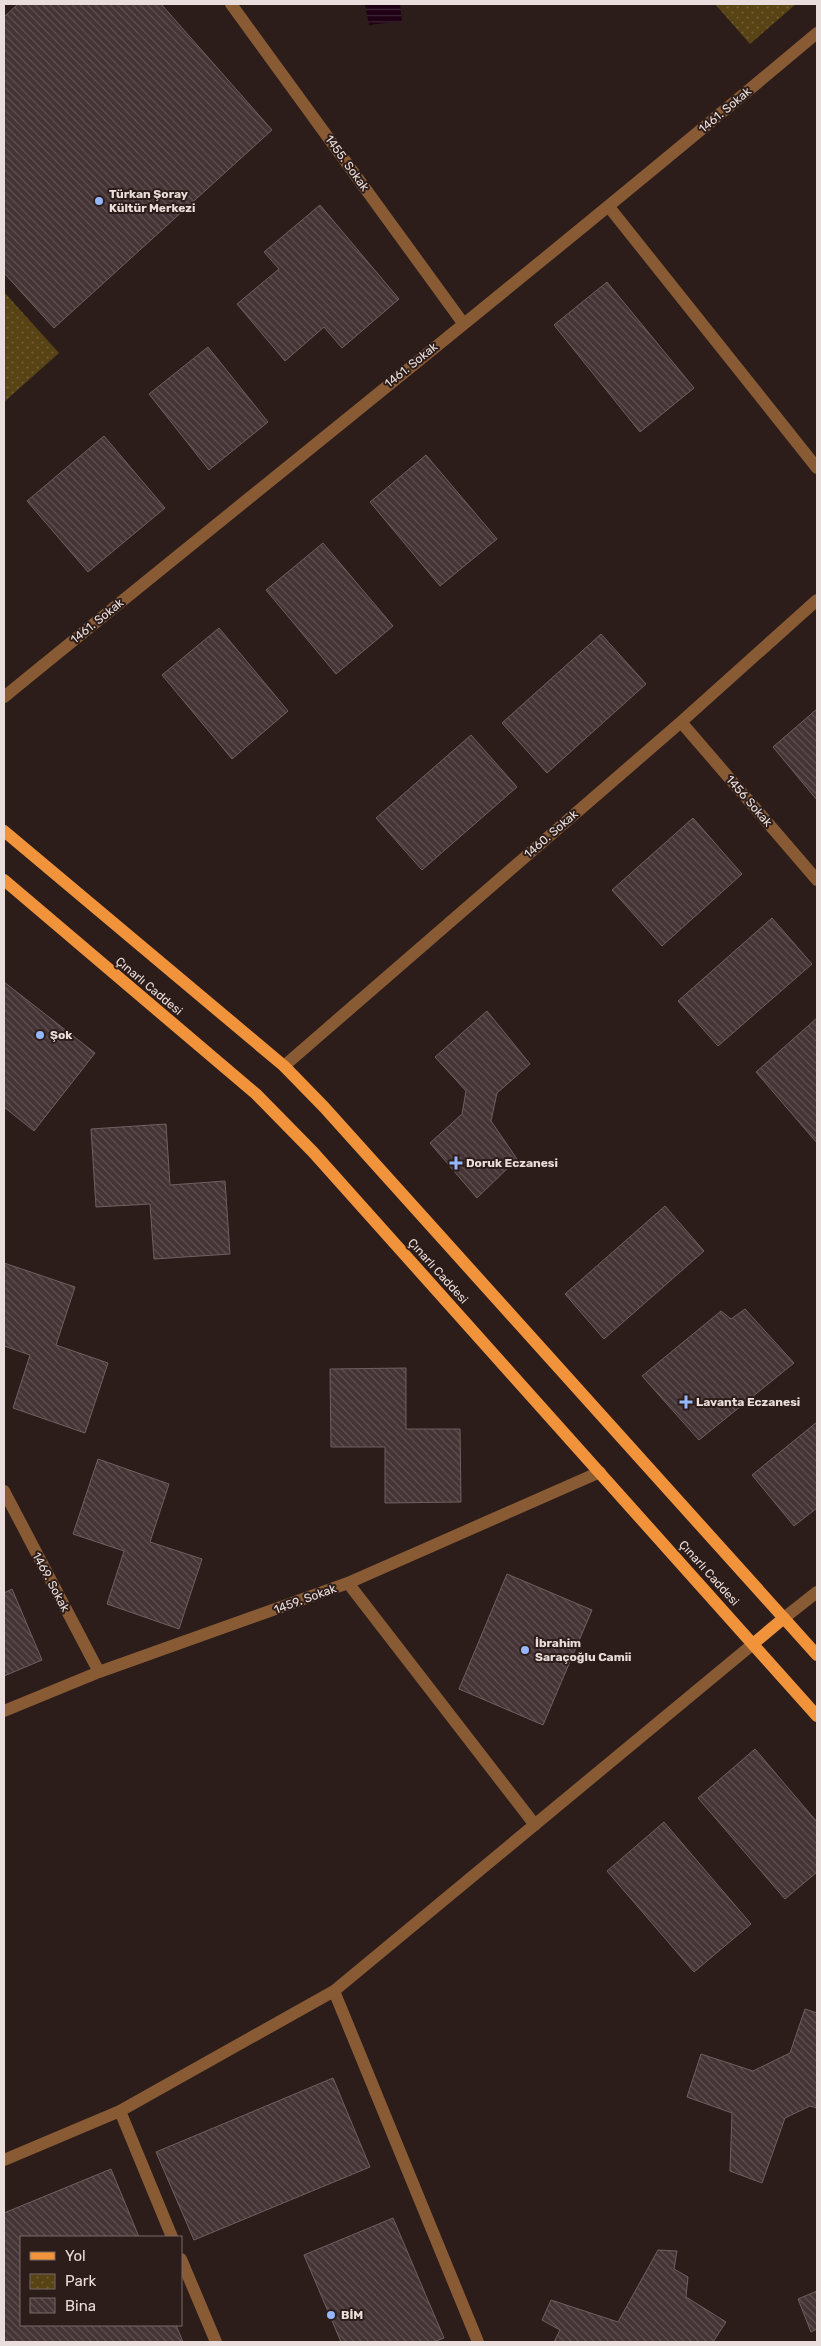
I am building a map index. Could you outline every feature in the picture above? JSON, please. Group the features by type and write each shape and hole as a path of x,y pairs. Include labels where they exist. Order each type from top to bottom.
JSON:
{"main road":[{"name":"Çınarlı Caddesi","path":"4,831 284,1066 331,1114 817,1655"},
{"name":"Çınarlı Caddesi","path":"4,880 256,1094 313,1152 817,1716"},
{"path":"754,1644 784,1618"}],"street":[{"name":"1455. Sokak","path":"231,4 463,323"},
{"name":"1461. Sokak","path":"4,697 463,323 610,207 817,32"},
{"path":"610,207 817,468"},
{"name":"1460. Sokak","path":"284,1066 681,722 817,600"},
{"name":"1456 Sokak","path":"681,722 817,880"},
{"name":"1459. Sokak","path":"4,1711 99,1672 348,1583 600,1472"},
{"name":"1469. Sokak","path":"4,1491 99,1672"},
{"path":"348,1583 535,1825"},
{"path":"784,1618 817,1592"},
{"path":"4,2160 120,2111 334,1991 754,1644"},
{"path":"334,1991 478,2342"},
{"path":"120,2111 172,2236"},
{"path":"182,2261 216,2342"}],"green space":[{"path":"715,4 796,4 750,44"},
{"path":"4,292 59,353 4,402"}],"shaded area":[{"path":"365,4 400,4 402,21 369,25"}],"building":[{"name":"Türkan Şoray Kültür Merkezi","path":"18,4 161,4 272,130 54,328 4,273 4,17"},
{"path":"320,205 399,299 342,348 324,327 285,361 237,304 279,269 264,252"},
{"path":"607,282 694,388 640,432 554,325"},
{"path":"208,347 268,422 209,470 149,394"},
{"path":"104,436 165,508 88,572 27,501"},
{"path":"426,455 497,539 440,586 370,502"},
{"path":"323,543 393,626 336,674 266,590"},
{"path":"219,628 288,711 232,759 162,675"},
{"path":"601,634 646,684 547,773 502,723"},
{"path":"817,709 817,800 773,747"},
{"path":"471,735 517,787 422,870 376,818"},
{"path":"693,818 742,874 662,946 612,890"},
{"path":"772,918 812,964 718,1046 678,1001"},
{"path":"4,982 95,1053 34,1131 4,1107"},
{"path":"487,1011 530,1064 497,1093 491,1121 517,1159 477,1198 430,1143 462,1114 466,1091 435,1057"},
{"path":"817,1018 817,1143 756,1072"},
{"path":"166,1124 170,1185 225,1181 230,1254 154,1259 150,1204 96,1207 91,1129"},
{"path":"665,1206 704,1251 604,1339 565,1294"},
{"path":"4,1263 75,1287 56,1345 108,1363 85,1433 13,1408 30,1355 4,1346"},
{"path":"745,1309 794,1363 699,1440 642,1376 721,1311 731,1319"},
{"path":"406,1368 406,1429 460,1429 461,1502 385,1503 385,1447 331,1447 330,1369"},
{"path":"817,1422 817,1508 794,1526 752,1475"},
{"path":"98,1459 169,1484 150,1542 202,1559 179,1629 107,1604 124,1551 73,1534"},
{"name":"İbrahim Saraçoğlu Camii","path":"507,1574 592,1610 543,1725 459,1689"},
{"path":"12,1589 42,1660 4,1676 4,1593"},
{"path":"755,1749 817,1822 817,1872 785,1899 698,1798"},
{"path":"664,1822 751,1924 694,1972 607,1871"},
{"path":"805,2009 817,2013 817,2108 810,2106 785,2118 762,2183 730,2171 732,2113 687,2097 701,2054 753,2071 790,2053"},
{"path":"333,2078 370,2167 194,2240 156,2152"},
{"path":"111,2169 139,2236 20,2236 20,2326 176,2326 183,2342 4,2342 4,2213"},
{"path":"393,2218 444,2338 433,2342 341,2342 304,2255"},
{"path":"658,2250 677,2251 674,2269 688,2277 686,2297 726,2322 713,2342 554,2342 560,2330 542,2320 551,2300 618,2322"},
{"path":"817,2291 817,2329 811,2332 798,2299"}],"place":[{"name":"Türkan Şoray Kültür Merkezi","path":"99,201"},
{"name":"Şok","path":"40,1035"},
{"name":"Doruk Eczanesi","path":"456,1163"},
{"name":"Lavanta Eczanesi","path":"686,1402"},
{"name":"İbrahim Saraçoğlu Camii","path":"525,1650"},
{"name":"BİM","path":"331,2315"}]}
